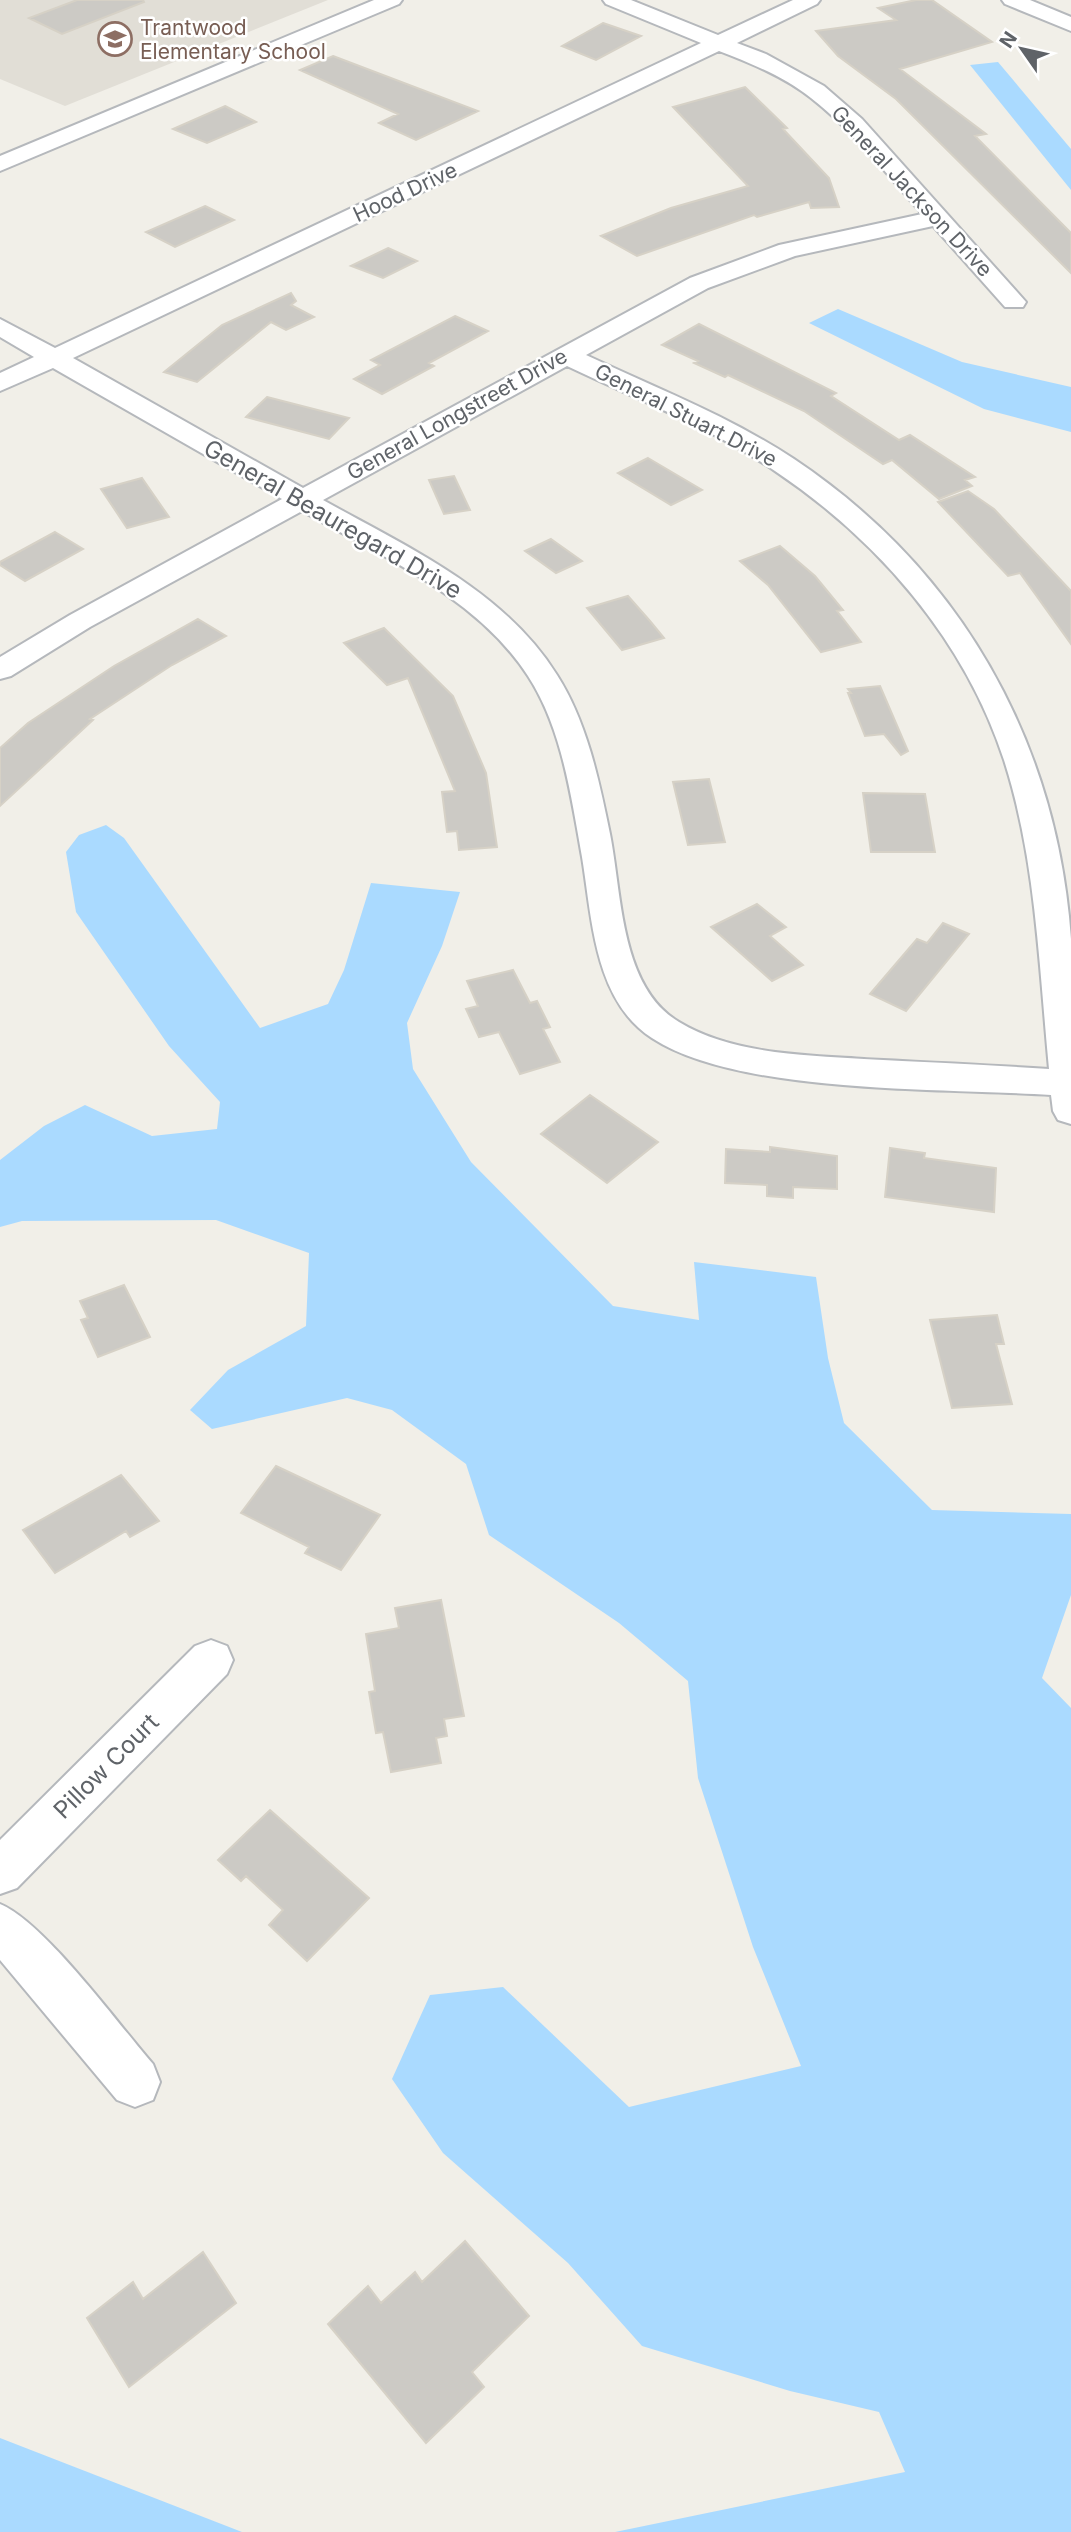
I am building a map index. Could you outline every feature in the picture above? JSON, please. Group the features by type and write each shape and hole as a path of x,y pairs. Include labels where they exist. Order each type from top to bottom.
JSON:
{"street":[{"path":"0,145 352,0"},
{"path":"0,164 392,0"},
{"name":"General Jackson Drive","path":"613,0 721,42 792,77 838,109 1014,302"},
{"name":"Hood Drive","path":"0,383 810,0"},
{"path":"1012,0 1071,25"},
{"name":"General Longstreet Drive","path":"0,670 79,621 699,283 733,269 824,241 939,218"},
{"name":"General Beauregard Drive","path":"0,327 442,579 477,604 508,632 536,665 562,715 585,795 612,941 635,1001 649,1018 673,1035 710,1049 755,1061 1069,1097"},
{"name":"General Stuart Drive","path":"565,355 749,444 784,465 864,529 914,579 943,616 998,705 1017,752 1034,810 1048,889 1069,1097"},
{"name":"Pillow Court","path":"0,1872 211,1660"},
{"path":"0,1927 23,1950 135,2082"}],"shaded area":[{"name":"Trantwood Elementary School","path":"0,0 328,0 65,106 0,79"}],"water":[{"path":"998,62 1071,149 1071,190 970,65"},
{"path":"838,309 962,362 1071,387 1071,432 984,409 809,323"},
{"path":"106,825 124,838 260,1028 328,1004 344,970 371,883 460,892 442,946 407,1023 413,1069 471,1162 613,1306 699,1320 694,1262 816,1277 828,1358 844,1423 932,1510 1071,1514 1071,1595 1042,1678 1071,1708 1071,2532 615,2532 905,2472 879,2412 790,2391 642,2346 568,2263 443,2153 392,2079 430,1995 503,1987 629,2107 801,2066 753,1947 698,1778 688,1681 619,1623 489,1535 466,1464 392,1410 347,1398 212,1429 190,1410 228,1370 306,1326 309,1253 216,1220 22,1221 0,1227 0,1160 44,1126 85,1105 152,1136 217,1129 220,1102 169,1046 76,912 66,852 79,835"},
{"path":"0,2438 242,2532 0,2532"}],"building":[{"path":"77,0 144,2 62,34 29,18"},
{"path":"916,0 932,0 992,42 900,69 986,134 975,136 1071,233 1071,273 896,99 838,56 816,31 896,20 878,8"},
{"path":"603,23 641,36 596,60 562,46"},
{"path":"333,56 478,111 416,140 379,123 398,114 300,70"},
{"path":"745,87 787,128 783,129 829,178 839,207 811,208 809,202 757,217 754,215 637,256 601,236 671,208 748,186 673,107"},
{"path":"225,106 256,122 207,143 173,129"},
{"path":"205,206 234,220 175,247 146,232"},
{"path":"388,248 417,261 383,278 351,266"},
{"path":"291,293 296,301 291,305 314,317 286,330 271,322 197,382 164,372 222,325"},
{"path":"455,316 488,331 429,363 434,366 382,394 354,379 380,365 371,360"},
{"path":"699,324 836,393 831,396 899,440 910,435 975,477 965,480 972,486 939,499 892,460 883,464 804,411 728,375 725,377 694,363 698,361 662,345"},
{"path":"267,397 349,418 329,439 246,417"},
{"path":"648,458 702,490 671,505 618,473"},
{"path":"454,476 470,510 444,514 429,480"},
{"path":"142,478 169,517 127,528 101,489"},
{"path":"968,491 994,509 1071,591 1071,644 1020,573 1008,576 938,502"},
{"path":"55,532 83,549 25,581 0,565 0,562"},
{"path":"551,539 582,561 556,573 525,551"},
{"path":"780,546 815,576 843,610 837,611 861,642 821,652 768,585 740,561"},
{"path":"628,596 664,638 622,650 587,608"},
{"path":"198,619 226,636 172,665 90,719 93,720 0,806 0,748 28,723 114,666"},
{"path":"384,628 453,696 486,773 497,847 459,850 457,831 447,832 442,792 455,791 408,678 387,685 344,643"},
{"path":"880,686 908,751 901,755 884,734 865,736 848,693 851,693 848,689"},
{"path":"709,779 725,842 688,845 673,782"},
{"path":"863,793 925,794 935,852 871,852"},
{"path":"757,904 786,927 770,936 803,965 772,981 711,927"},
{"path":"943,923 969,934 906,1011 870,994 917,939 927,943"},
{"path":"513,970 530,1003 537,1001 550,1027 543,1029 560,1062 520,1074 499,1032 479,1037 466,1009 478,1006 467,981"},
{"path":"590,1095 658,1142 607,1183 541,1134"},
{"path":"770,1147 837,1156 837,1189 793,1187 793,1198 767,1196 767,1185 725,1183 726,1149 770,1152"},
{"path":"890,1148 925,1153 924,1158 996,1168 994,1212 885,1197"},
{"path":"124,1285 150,1337 98,1357 81,1320 88,1318 80,1301"},
{"path":"997,1315 1004,1344 996,1344 1012,1404 952,1408 930,1320"},
{"path":"276,1466 380,1515 341,1570 305,1553 309,1547 241,1513"},
{"path":"121,1475 159,1521 130,1537 126,1531 55,1573 23,1530"},
{"path":"441,1600 464,1716 444,1719 447,1736 436,1738 441,1763 391,1772 383,1732 376,1733 369,1692 375,1691 366,1634 399,1628 395,1608"},
{"path":"270,1810 369,1898 307,1961 269,1925 283,1910 246,1876 241,1881 218,1860"},
{"path":"465,2241 529,2316 472,2372 484,2387 426,2443 328,2324 368,2286 381,2303 415,2272 422,2282"},
{"path":"203,2252 236,2303 129,2387 87,2318 133,2282 143,2299"}],"place":[{"name":"Trantwood Elementary School","path":"115,39"}]}
